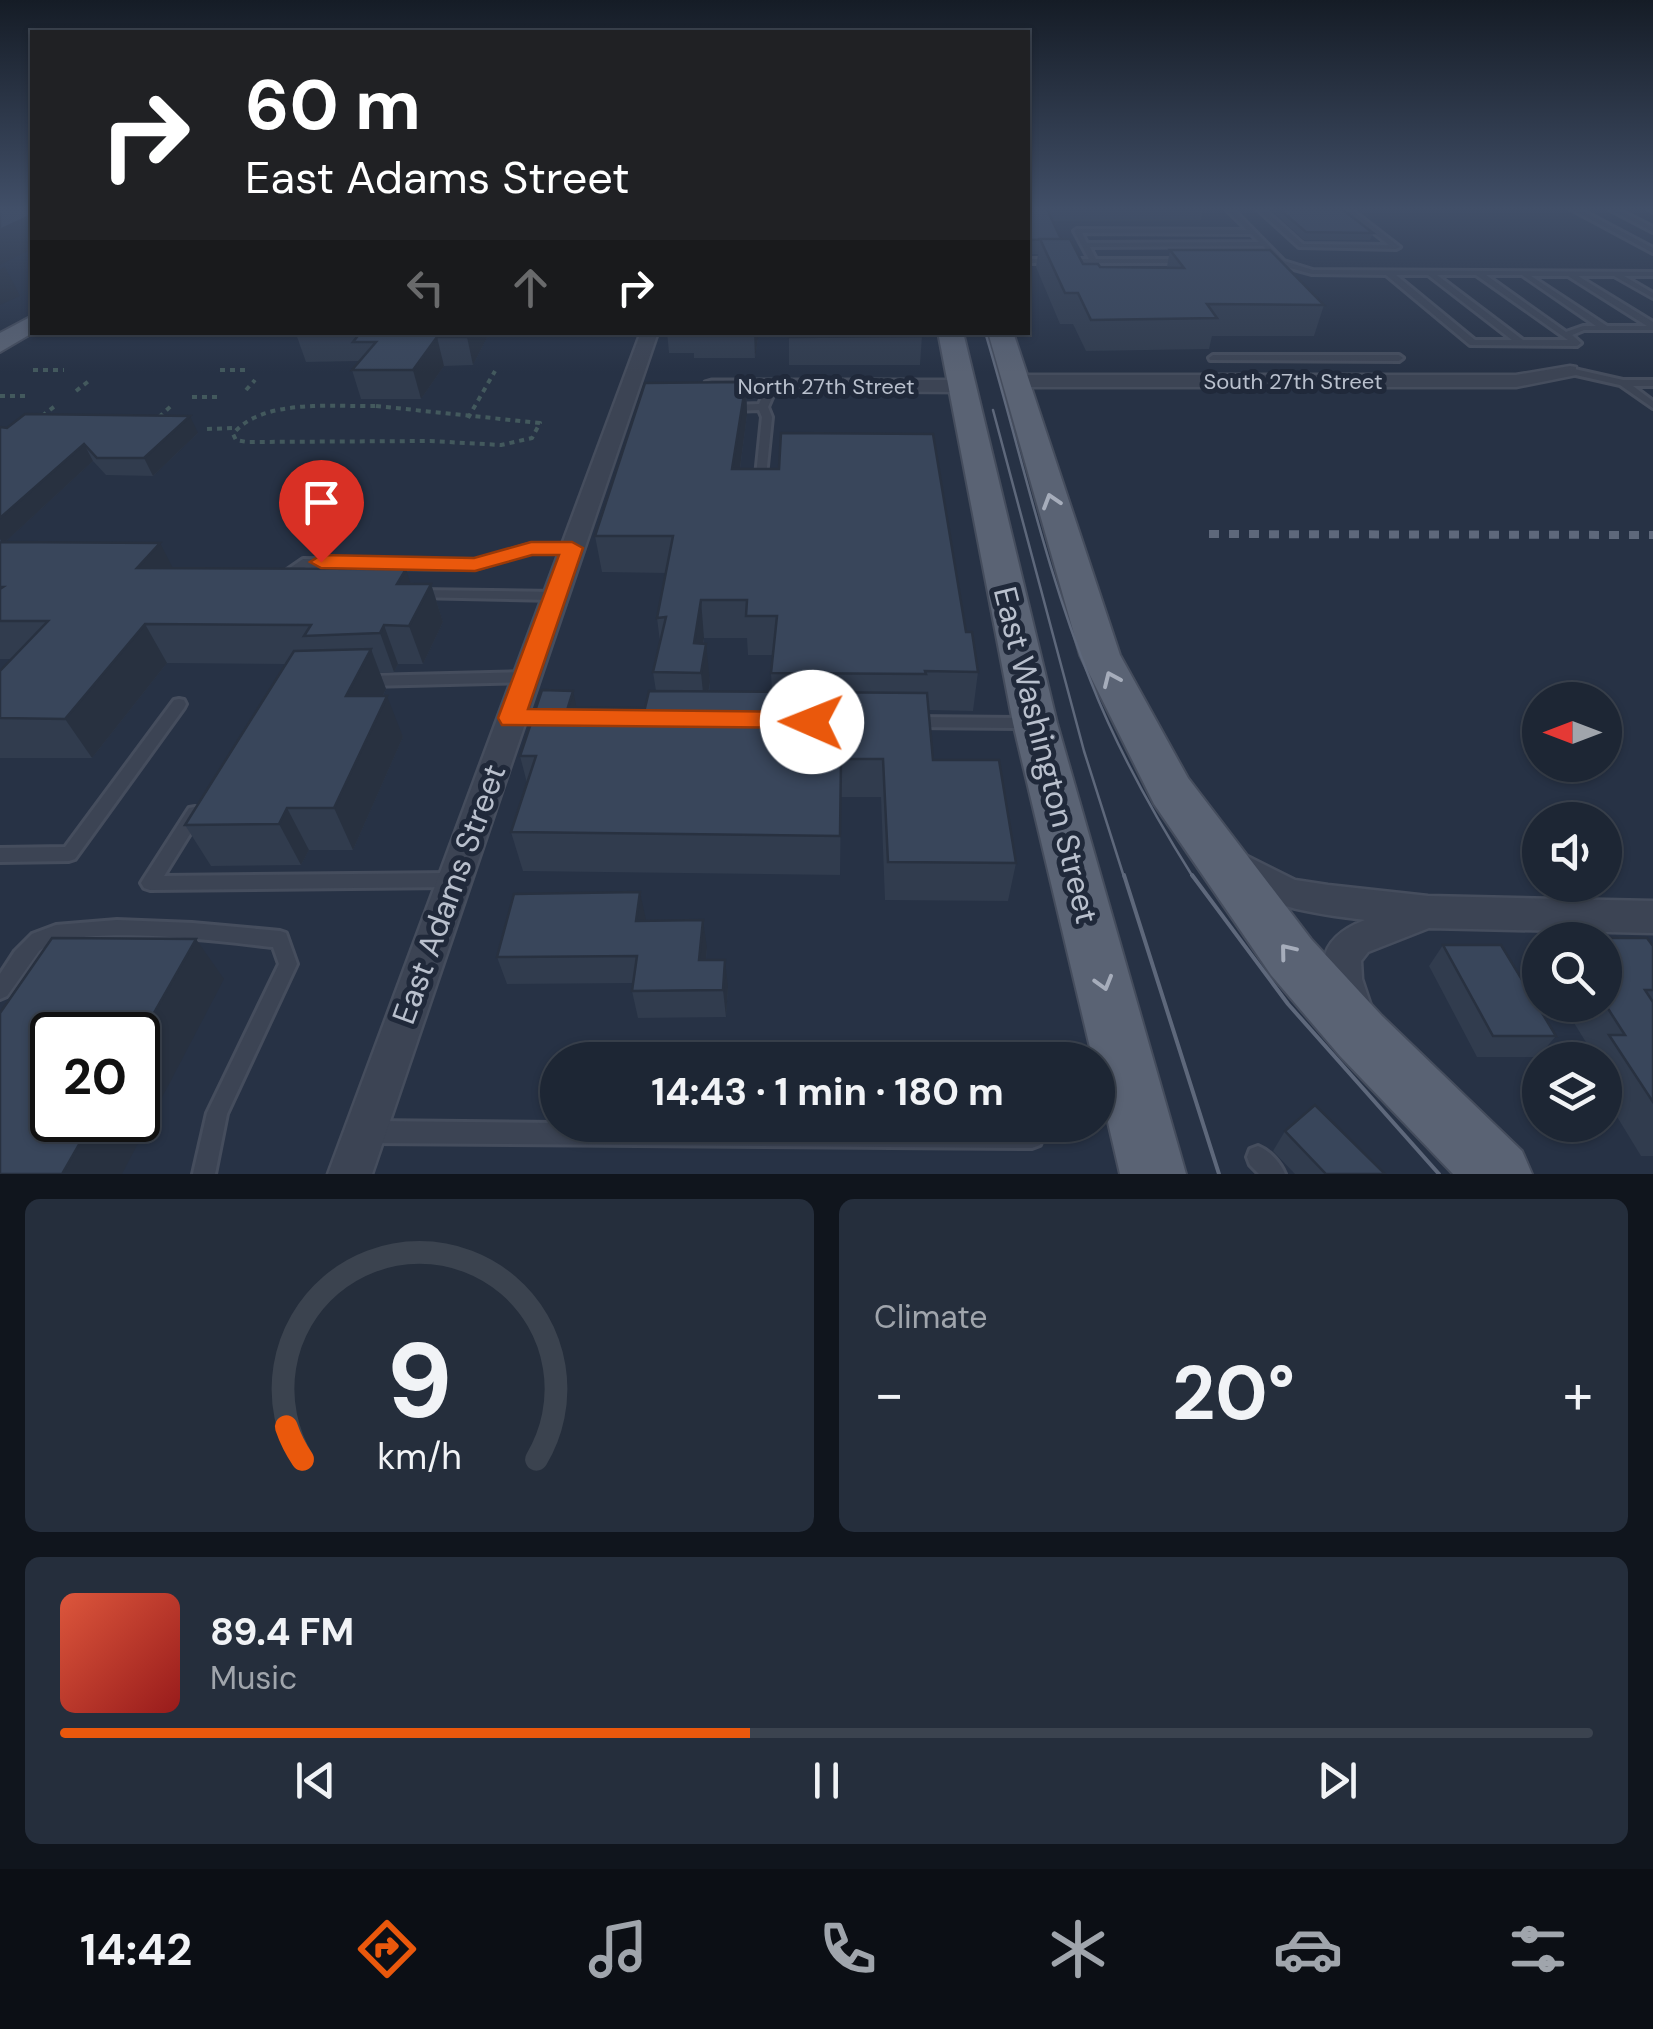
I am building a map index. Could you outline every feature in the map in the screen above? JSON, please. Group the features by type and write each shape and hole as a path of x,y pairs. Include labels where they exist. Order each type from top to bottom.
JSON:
{"main road":[{"path":"0,344 30,325"},
{"name":"East Washington Street","path":"951,335 1035,723 1125,1055 1153,1174"},
{"path":"1001,335 1080,595 1118,696 1205,843 1291,957 1361,1036 1499,1174"},
{"path":"1361,1036 1414,1120 1468,1174"},
{"path":"1125,1055 1178,1174"}],"street":[{"name":"East Adams Street","path":"350,1174 454,880 519,719 527,677 572,548 636,398 649,335"},
{"name":"South 27th Street","path":"1014,381 1516,382 1570,371"},
{"name":"North 27th Street","path":"685,386 962,386"},
{"path":"1205,843 1289,894 1428,912 1653,917"},
{"path":"1361,1036 1343,979 1342,956 1356,940 1428,912"}],"lane":[{"path":"1286,264 1312,272 1653,277"},
{"path":"1388,272 1473,343 1576,344 1477,273"},
{"path":"1430,273 1521,343"},
{"path":"1523,273 1605,328"},
{"path":"1569,274 1653,327"},
{"path":"1615,274 1653,296"},
{"path":"1565,334 1584,328 1653,327"},
{"path":"1214,358 1400,358"},
{"path":"1570,371 1623,382 1653,383"},
{"path":"1623,382 1653,404"},
{"path":"761,476 767,416 763,407 772,386"},
{"path":"728,408 763,407"},
{"path":"288,592 277,584 282,576 304,563 475,565 531,548 572,548"},
{"path":"398,594 555,596"},
{"path":"357,681 527,677"},
{"path":"0,854 69,854 179,704"},
{"path":"902,722 1035,723"},
{"path":"203,800 150,883 454,880"},
{"path":"0,990 40,939 70,930 179,931 280,939 288,964 216,1113 204,1174"},
{"path":"365,1132 540,1133"}],"path":[{"path":"33,370 64,370"},
{"path":"220,370 246,370"},
{"path":"468,418 494,371"},
{"path":"76,391 90,380"},
{"path":"246,390 255,380"},
{"path":"0,396 25,396"},
{"path":"192,397 218,397"},
{"path":"31,424 55,406"},
{"path":"157,419 171,406"},
{"path":"207,429 234,428 270,412 376,406 468,418 535,420 539,428 532,438 519,443 486,445 430,441 247,442 236,440 234,428"}],"building":[{"path":"1051,264 1184,268 1181,264 1284,264 1324,305 1207,304 1217,318 1091,320 1078,293 1065,293"},
{"path":"358,335 468,335 437,337 413,370 352,370 376,342 353,342"},
{"path":"789,335 922,336 789,337"},
{"path":"746,382 732,469 779,469 781,433 933,434 966,632 972,632 978,672 771,673 777,616 746,616 747,600 701,600 694,643 706,644 701,673 653,672 666,617 657,618 673,536 595,536 645,383"},
{"path":"25,414 190,416 144,458 97,458 84,444 0,518 0,427 7,428"},
{"path":"2,542 160,543 137,568 406,569 397,584 431,584 409,626 384,625 380,633 304,636 311,625 145,624 65,719 0,718 0,671 48,621 0,621"},
{"path":"371,649 346,696 387,696 334,808 287,808 279,824 185,825 294,651"},
{"path":"542,690 573,691 568,707 645,708 649,691 927,693 933,760 999,760 1016,863 888,862 883,759 841,759 840,836 511,832 536,756 520,756"},
{"path":"640,892 636,921 703,920 699,960 725,960 723,990 632,991 637,956 497,957 514,894"},
{"path":"52,938 196,939 154,1012 30,1012 30,1142 80,1142 62,1174 0,1174 0,1013"},
{"path":"1622,938 1647,938 1653,946 1653,990 1645,990 1653,1002 1653,1102 1622,1055 1622,1042 1614,1042 1609,1035 1625,1035 1617,1022 1622,1022"},
{"path":"1443,945 1501,945 1522,980 1522,1022 1548,1022 1556,1036 1493,1036"},
{"path":"1315,1105 1385,1174 1326,1174 1285,1131"}],"tram line":[{"path":"986,335 1046,552 1075,639 1125,758 1193,877"},
{"path":"993,410 1084,751 1124,877"},
{"path":"1124,875 1219,1174"},
{"path":"1192,875 1288,1004 1439,1174"}],"railway":[{"path":"1209,534 1653,535"}],"route":[{"path":"321,562 475,565 531,548 572,548 512,718 812,722"}]}
